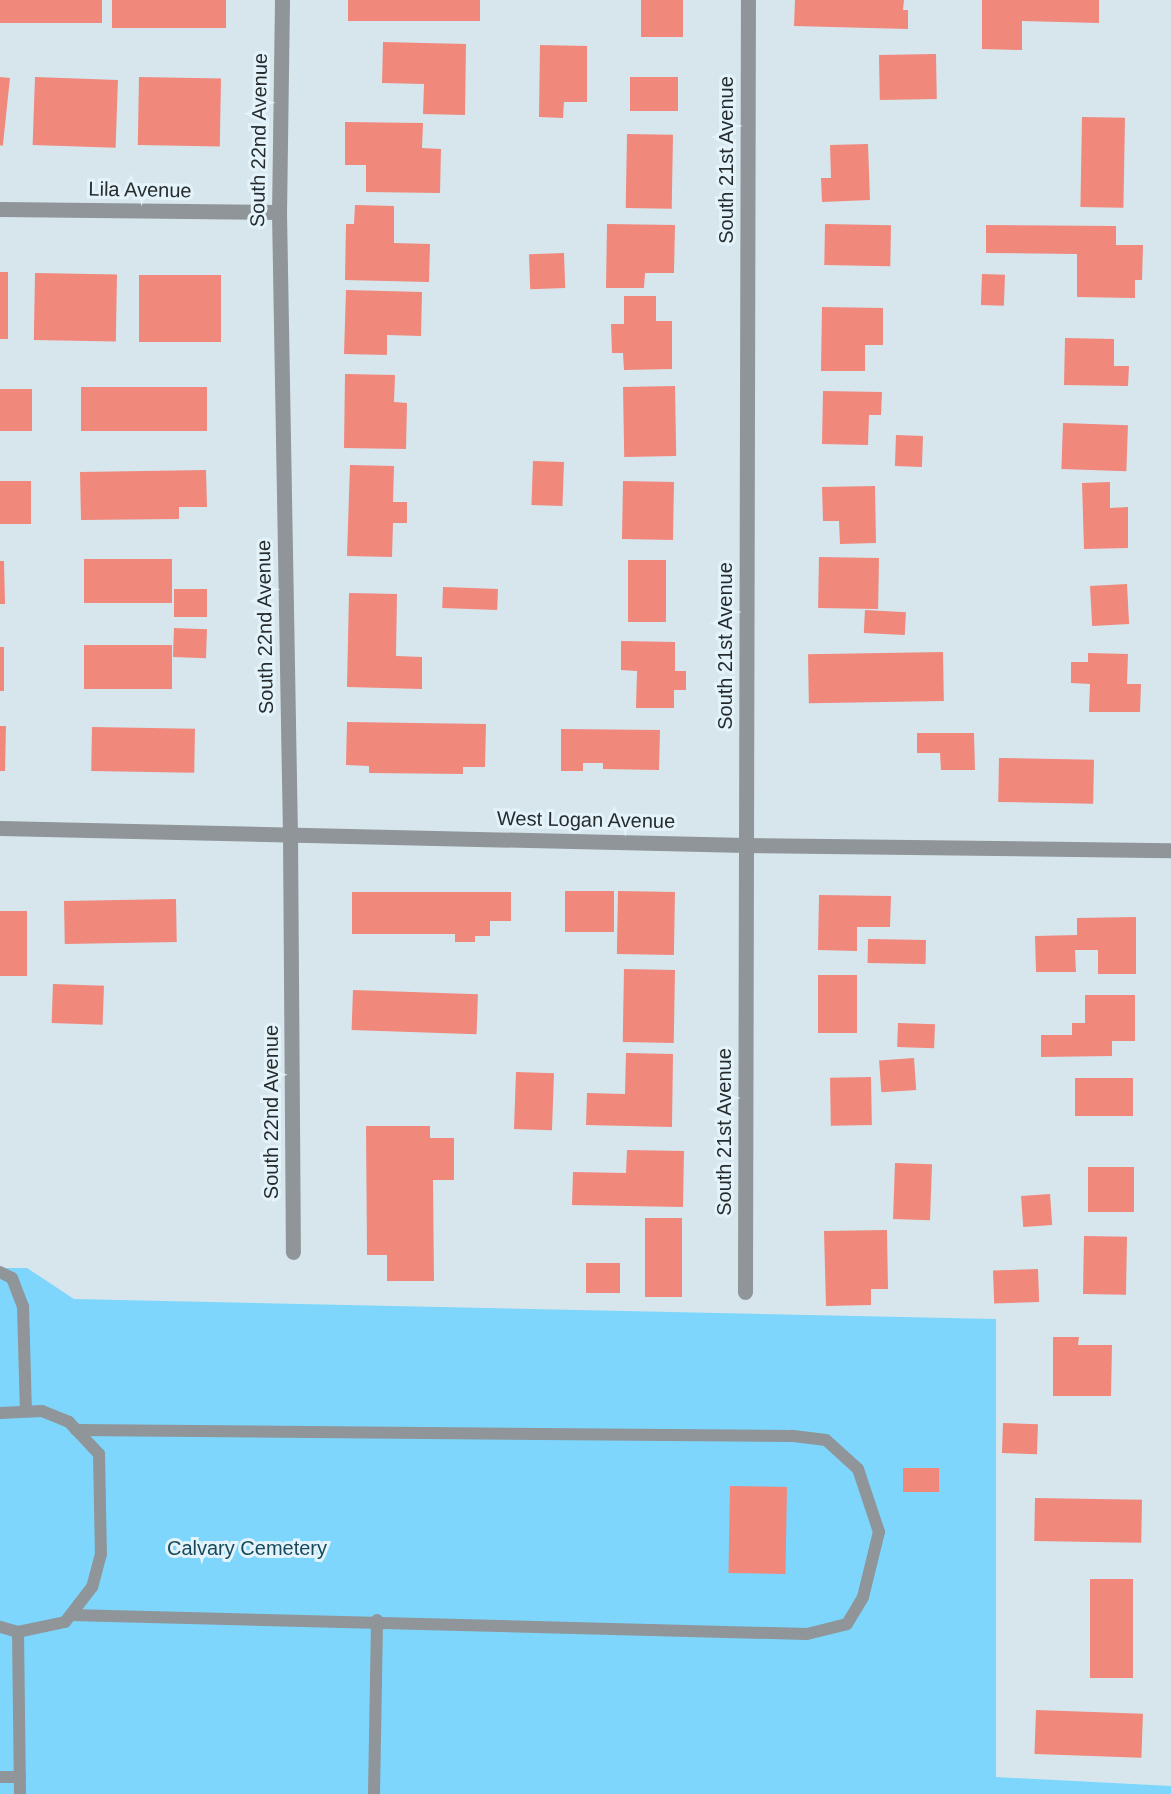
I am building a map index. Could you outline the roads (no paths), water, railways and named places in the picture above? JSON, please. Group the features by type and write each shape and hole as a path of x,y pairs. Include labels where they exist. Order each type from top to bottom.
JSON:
{"street":[{"name":"South 22nd Avenue","path":"282,0 279,212 291,834 293,1252"},
{"name":"South 21st Avenue","path":"745,1292 748,0"},
{"name":"Lila Avenue","path":"0,209 279,212"},
{"name":"West Logan Avenue","path":"0,828 746,845 1171,850"}],"lane":[{"path":"0,1272 12,1278 23,1306 26,1411"},
{"path":"0,1413 42,1411 69,1422 99,1454 101,1554 93,1587 65,1622 18,1632 0,1628"},
{"path":"71,1615 377,1620 807,1634 847,1624 863,1597 879,1532 858,1469 826,1440 791,1436 76,1430"},
{"path":"374,1794 377,1620"},
{"path":"18,1632 20,1794"},
{"path":"0,1777 20,1777"}],"park label":[{"name":"Calvary Cemetery","path":"247,1548"}]}
